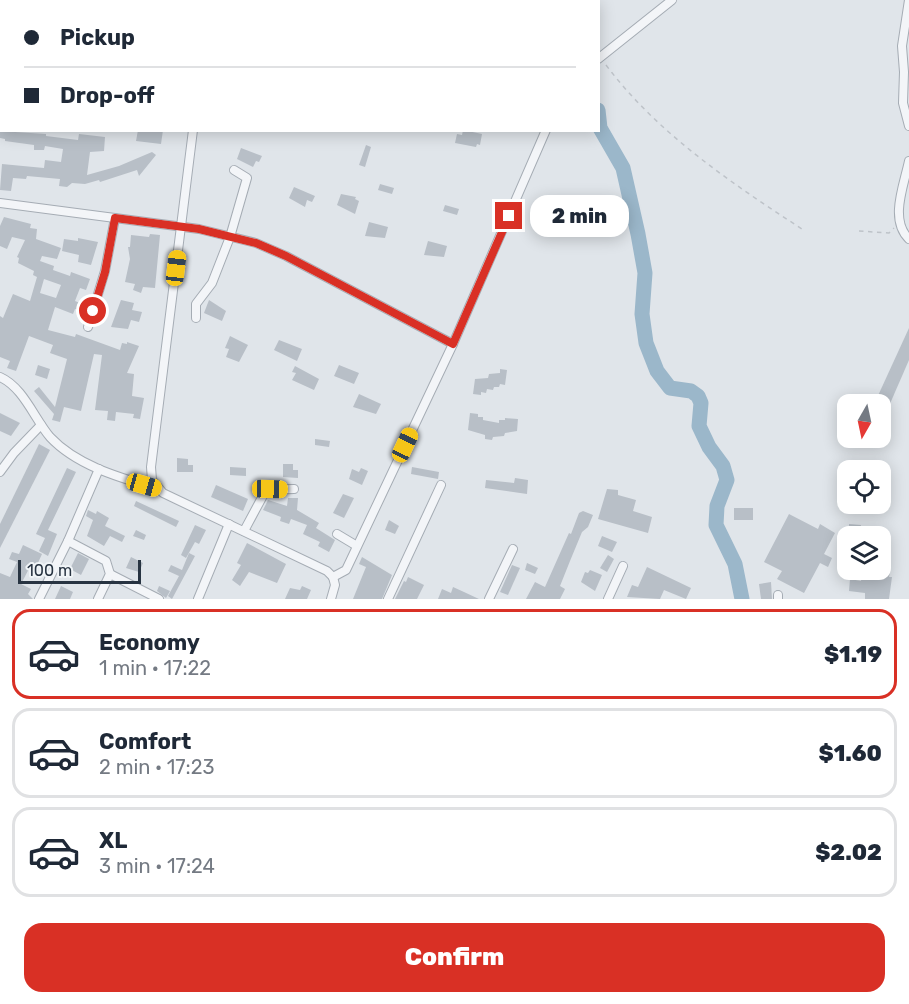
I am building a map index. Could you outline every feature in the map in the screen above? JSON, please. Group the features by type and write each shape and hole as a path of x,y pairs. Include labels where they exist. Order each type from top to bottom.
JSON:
{"street":[{"path":"600,59 672,0"},
{"path":"909,0 902,46 909,126"},
{"path":"158,489 152,480 151,467 193,132"},
{"path":"333,577 346,570 453,344 545,132"},
{"path":"909,161 898,215 900,224 909,238"},
{"path":"196,318 196,304 212,283 230,237 247,178 234,170"},
{"path":"0,203 181,227 230,237 286,256 453,344"},
{"path":"88,327 105,272 115,218"},
{"path":"0,377 14,386 41,425 62,448 99,469 158,489 327,571 333,577 335,585 331,599"},
{"path":"0,472 14,453 41,425"},
{"path":"39,599 68,541 99,469"},
{"path":"388,599 441,484"},
{"path":"244,531 266,490 294,489"},
{"path":"198,599 229,524"},
{"path":"337,534 357,546"},
{"path":"68,541 100,555 106,561 110,574 98,599"},
{"path":"489,599 513,549"},
{"path":"608,599 623,566"},
{"path":"110,574 159,599"}],"path":[{"path":"600,59 628,94 708,164 802,229"},
{"path":"859,231 889,233 900,224"}],"building":[{"path":"0,132 46,134 46,136 78,140 79,134 105,137 104,151 90,152 87,175 119,166 152,152 156,155 139,176 137,170 100,182 99,180 85,184 72,183 67,187 59,186 60,179 27,176 26,179 13,178 11,191 0,190 2,164 44,168 45,160 61,162 63,149 45,146 44,150 34,150 34,145 5,141 0,138"},
{"path":"138,132 163,132 161,144 136,141"},
{"path":"463,132 482,134 480,145 477,144 476,147 455,143 457,134 462,135"},
{"path":"366,145 371,147 365,167 359,165"},
{"path":"241,148 262,156 259,162 256,161 253,167 237,159"},
{"path":"380,184 394,188 392,194 378,190"},
{"path":"294,187 315,196 312,202 307,200 305,207 289,198"},
{"path":"341,194 356,197 355,199 359,201 355,214 337,205"},
{"path":"445,205 459,209 457,215 443,211"},
{"path":"4,217 31,224 30,228 37,229 36,239 61,248 57,259 42,256 40,261 54,266 53,270 70,276 71,272 90,279 86,290 80,288 75,301 80,303 78,310 75,309 73,314 55,307 48,330 75,337 76,334 120,350 122,343 127,344 127,342 139,346 127,373 134,374 132,396 144,398 140,419 133,418 134,414 116,412 115,421 107,420 108,411 95,410 102,355 94,354 81,411 64,407 60,422 52,420 54,414 34,391 39,387 55,407 67,359 50,353 53,345 29,336 16,371 7,368 10,361 0,357 0,316 3,318 13,294 30,301 37,277 33,275 34,271 18,263 19,258 17,257 25,240 12,237 7,249 0,246 0,226","holes":["44,279 61,285 56,298 40,293"]},
{"path":"369,222 388,227 385,238 365,236"},
{"path":"150,234 160,235 155,288 143,287 141,293 133,290 135,284 125,282 130,259 128,247 130,247 131,235 149,237"},
{"path":"78,238 98,242 91,265 78,262 79,255 62,251 64,239 78,241"},
{"path":"428,241 447,246 444,257 424,255"},
{"path":"121,300 134,303 132,310 142,312 139,322 131,320 128,329 111,327"},
{"path":"209,300 226,311 222,321 204,313"},
{"path":"909,328 909,360 891,401 891,394 879,394"},
{"path":"230,336 248,345 239,362 226,357 229,349 225,348"},
{"path":"279,340 302,349 297,361 274,350"},
{"path":"38,365 50,369 47,379 35,375"},
{"path":"339,365 359,373 354,384 334,376"},
{"path":"295,366 319,379 314,390 292,380 296,373 292,372"},
{"path":"500,369 507,370 505,385 500,384 493,390 487,389 486,393 481,392 481,395 473,394 475,379 488,378 489,374 500,373"},
{"path":"359,394 381,404 376,414 353,407"},
{"path":"0,413 20,423 11,436 0,431"},
{"path":"470,413 478,414 478,417 483,417 483,420 499,423 499,420 505,420 505,418 518,419 517,431 493,437 492,440 485,439 485,435 468,430"},
{"path":"315,439 330,441 329,447 315,445"},
{"path":"39,444 50,450 0,548 0,524"},
{"path":"177,458 188,459 188,465 193,465 193,472 177,472"},
{"path":"283,464 293,464 293,470 298,470 298,478 283,477"},
{"path":"230,467 246,468 246,476 230,475"},
{"path":"412,467 439,472 438,479 411,474"},
{"path":"67,468 76,472 48,530 57,534 48,556 39,551 45,538 36,534"},
{"path":"361,468 368,471 362,485 349,479 352,469 359,472"},
{"path":"515,478 528,480 527,494 485,488 486,480 514,483"},
{"path":"216,485 248,499 243,511 211,497"},
{"path":"607,489 618,490 618,495 636,500 633,511 652,517 648,533 598,519"},
{"path":"343,494 354,498 344,518 333,513"},
{"path":"288,498 298,498 297,510 319,523 316,528 335,540 329,552 318,546 320,542 303,534 307,525 291,519 289,524 280,521 281,517 263,510 268,500 287,506"},
{"path":"136,501 179,521 176,527 134,506"},
{"path":"734,508 753,508 753,520 734,520"},
{"path":"88,510 96,514 97,511 109,518 105,526 125,536 122,542 110,536 104,546 87,536 93,520 86,516"},
{"path":"583,511 593,515 588,527 582,532 560,586 565,589 560,599 526,599 535,582 545,587 579,513"},
{"path":"789,514 818,529 820,524 835,533 824,554 832,558 828,567 820,563 804,593 777,579 782,571 764,562"},
{"path":"389,520 399,526 395,534 385,530"},
{"path":"195,525 206,530 199,544 195,542 186,558 181,555"},
{"path":"136,530 146,535 144,540 133,536"},
{"path":"602,536 617,542 612,552 598,546"},
{"path":"247,543 286,564 277,583 249,572 240,586 232,580 241,565 237,563"},
{"path":"23,545 42,554 37,565 32,563 21,584 31,589 28,594 33,599 0,599 0,573 10,577 17,562 9,559 12,552 19,554"},
{"path":"78,553 89,559 81,575 70,569"},
{"path":"189,553 195,556 172,599 168,596 179,576 168,571 171,565 182,570"},
{"path":"608,555 614,559 607,572 600,568"},
{"path":"131,557 143,563 139,572 126,568"},
{"path":"362,557 392,575 382,599 353,599 366,567 359,564"},
{"path":"527,563 538,568 535,574 525,570"},
{"path":"512,565 520,568 508,595 500,592"},
{"path":"647,567 691,588 686,599 664,590 660,599 627,597 632,585 638,587"},
{"path":"590,570 602,575 595,591 581,582 585,572 588,573"},
{"path":"408,577 424,585 417,599 395,599 404,581 406,582"},
{"path":"892,577 889,599 865,599 865,593 849,591 850,580 891,580"},
{"path":"771,582 772,599 761,599 759,584"},
{"path":"61,586 73,592 70,599 55,599"},
{"path":"159,586 170,591 166,598 157,591"},
{"path":"302,586 311,590 307,599 285,599 290,588 300,590"},
{"path":"453,587 479,599 438,599 442,589 451,593"}],"waterway":[{"path":"600,128 623,168 638,234 645,273 642,314 646,343 657,371 670,388 691,391 698,396 701,403 699,426 709,447 723,466 727,480 717,506 716,525 735,564 742,599"}],"route":[{"path":"93,311 105,272 115,218 199,229 256,243 286,256 453,344 509,216"}]}
